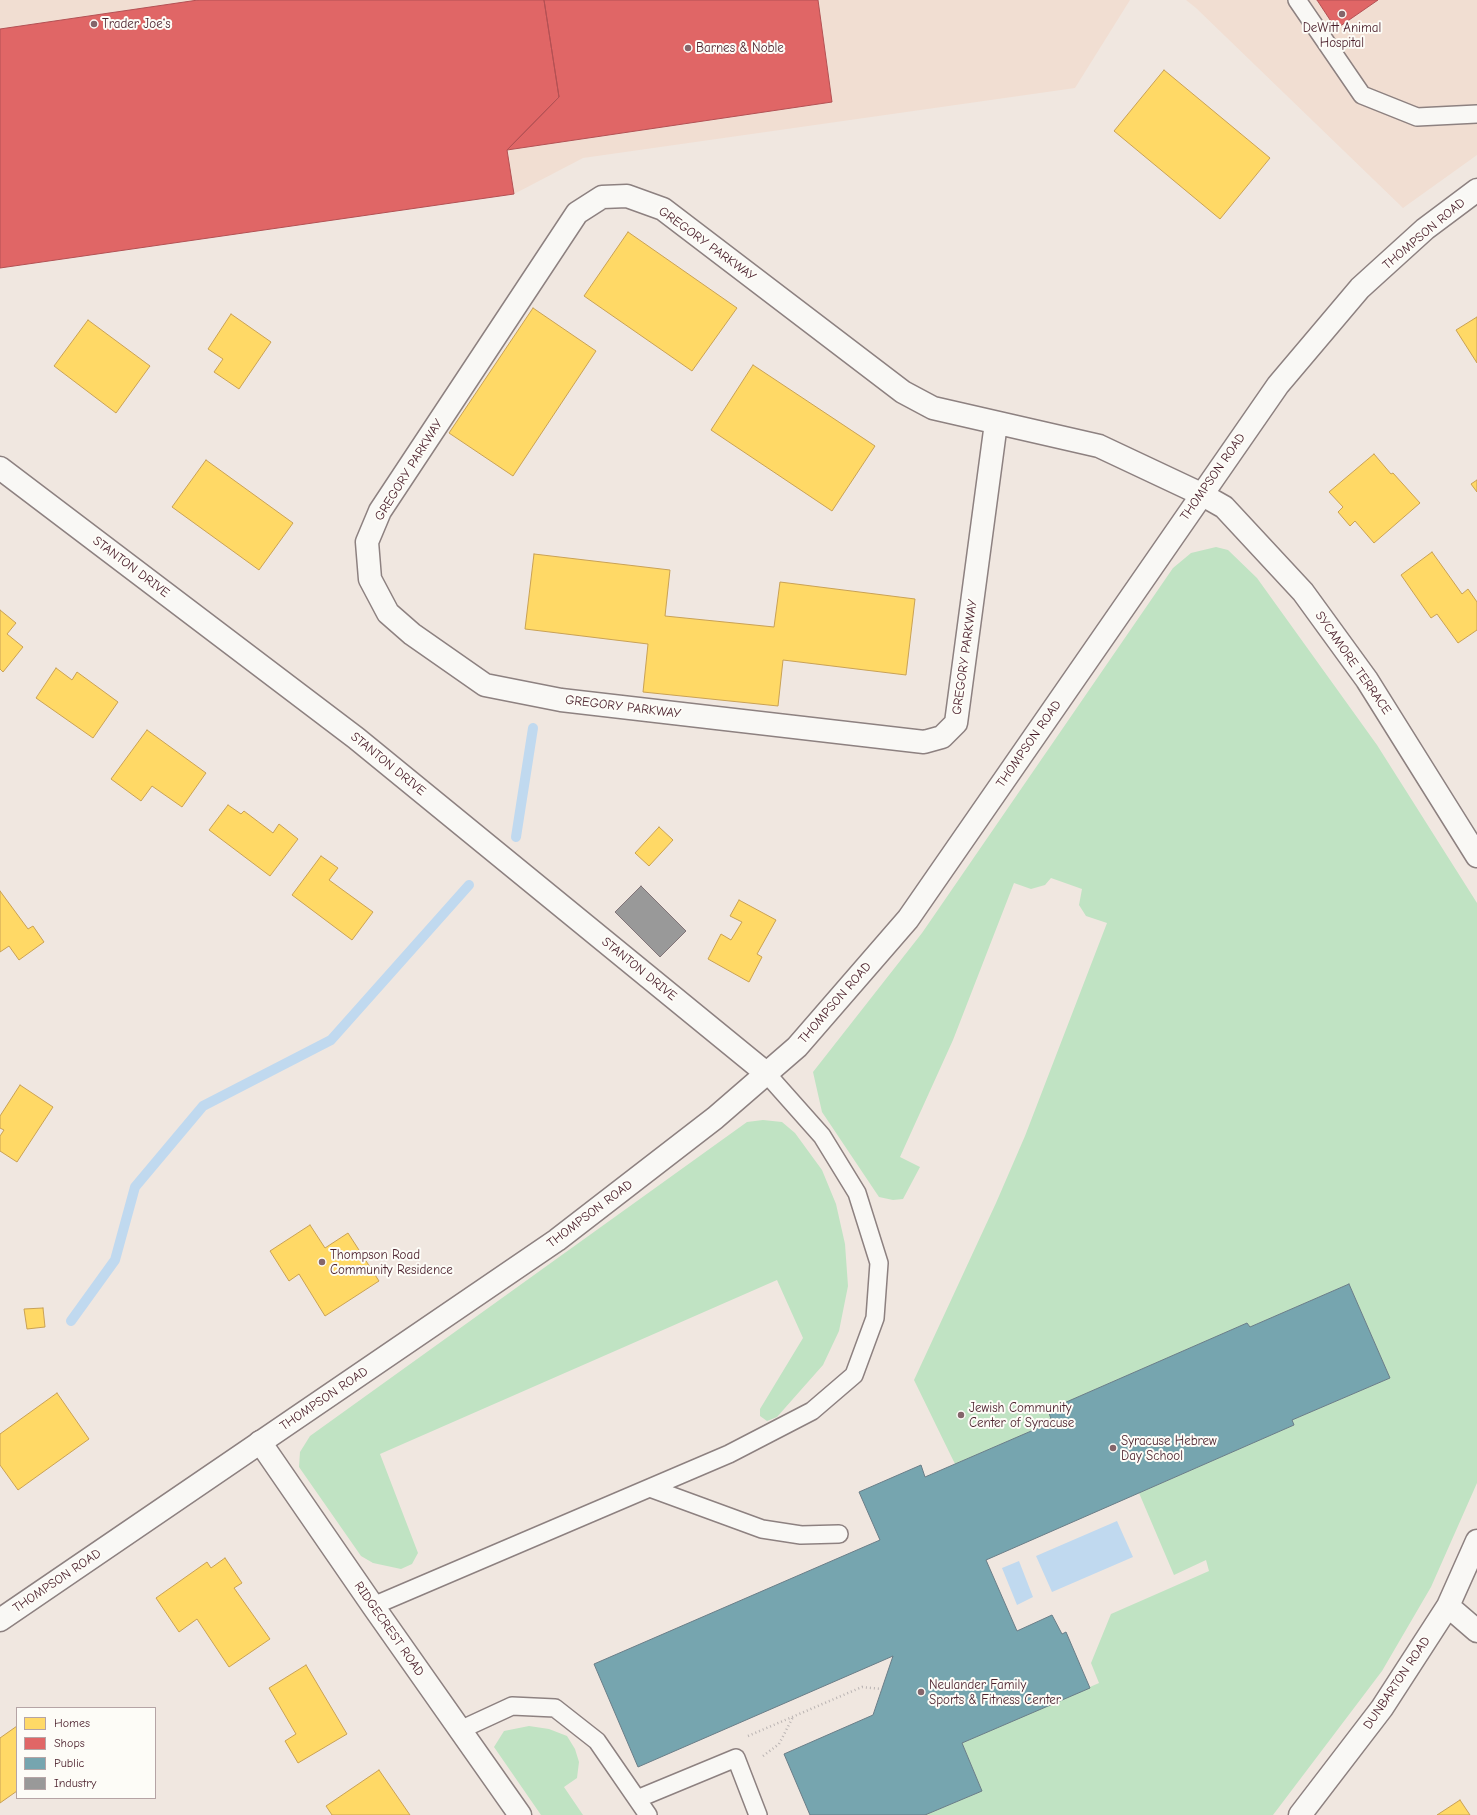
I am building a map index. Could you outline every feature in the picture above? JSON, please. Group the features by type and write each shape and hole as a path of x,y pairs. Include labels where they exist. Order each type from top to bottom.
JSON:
{"street":[{"name":"THOMPSON ROAD","path":"0,1620 557,1240 715,1118 797,1047 908,919 1201,494 1278,385 1360,288 1425,229 1477,190"},
{"name":"GREGORY PARKWAY","path":"996,423 956,723 942,737 924,742 561,700 485,685 412,634 388,613 370,579 367,542 380,511 577,213 602,197 627,196 663,209 903,392 933,408 1099,446 1201,494"},
{"name":"STANTON DRIVE","path":"0,468 356,738 766,1073"},
{"name":"SYCAMORE TERRACE","path":"1201,494 1224,507 1303,592 1367,680 1477,856"},
{"name":"RIDGECREST ROAD","path":"260,1442 520,1815"},
{"name":"DUNBARTON ROAD","path":"1300,1815 1382,1708 1448,1606 1477,1540"},
{"path":"1448,1606 1477,1631"}],"lane":[{"path":"1297,0 1362,95 1417,117 1477,114"},
{"path":"373,1606 729,1454 812,1411 854,1375 875,1318 880,1263 857,1193 822,1136 766,1073"},
{"path":"650,1488 762,1529 801,1535 839,1534"},
{"path":"460,1730 512,1706 555,1708 597,1741 648,1815"},
{"path":"637,1800 736,1758 758,1815"}],"path":[{"path":"744,1738 862,1687 882,1689"},
{"path":"741,1771 779,1744 794,1716"}],"shaded area":[{"path":"0,0 1130,0 1075,88 583,158 514,194 0,268"},
{"path":"1186,0 1477,0 1477,155 1403,208"}],"green space":[{"path":"1216,547 1228,550 1257,578 1377,745 1477,903 1477,1483 1431,1587 1382,1671 1273,1815 925,1815 982,1791 962,1743 1099,1683 1091,1663 1111,1614 1209,1571 1206,1560 1174,1575 1139,1493 1294,1425 1292,1420 1390,1378 1349,1284 1250,1327 1247,1323 1048,1410 1052,1422 955,1464 914,1380 996,1203 1025,1136 1107,923 1086,916 1079,905 1082,889 1051,878 1045,885 1031,889 1014,883 953,1040 900,1157 920,1167 903,1199 893,1200 879,1197 822,1112 813,1072 922,933 1173,568 1191,553"},
{"path":"763,1120 782,1122 795,1133 822,1170 836,1204 845,1244 848,1286 839,1331 823,1365 777,1417 767,1421 760,1416 760,1409 803,1338 777,1280 380,1454 418,1553 412,1564 401,1569 373,1563 361,1556 299,1467 300,1452 310,1436 747,1122"},
{"path":"529,1726 549,1729 567,1736 575,1749 579,1762 577,1778 564,1787 583,1815 541,1815 494,1747 504,1731"}],"water":[{"path":"1117,1521 1133,1557 1052,1592 1036,1556"},
{"path":"1019,1561 1033,1597 1017,1605 1002,1568"}],"building: Homes":[{"path":"1164,70 1270,158 1220,219 1114,131"},
{"path":"628,232 737,308 692,371 584,296"},
{"path":"533,308 596,351 513,476 449,433"},
{"path":"231,314 271,342 239,389 214,372 223,359 208,349"},
{"path":"1477,317 1477,363 1456,330"},
{"path":"88,320 150,366 116,413 54,366"},
{"path":"753,365 875,446 832,511 711,430"},
{"path":"1374,454 1391,474 1393,473 1420,503 1374,543 1355,521 1350,526 1338,512 1343,507 1329,492"},
{"path":"206,460 293,523 259,570 172,507"},
{"path":"1477,480 1477,492 1471,484"},
{"path":"1432,552 1462,594 1468,589 1477,602 1477,630 1458,643 1437,614 1431,618 1401,575"},
{"path":"534,554 670,570 665,616 774,627 780,582 915,599 906,675 783,660 778,706 643,692 648,644 525,629"},
{"path":"0,610 16,623 7,634 23,647 3,672 0,669"},
{"path":"56,668 72,680 77,672 118,702 93,738 36,698"},
{"path":"147,730 206,773 182,807 152,786 141,801 111,779"},
{"path":"228,805 241,814 244,811 273,833 279,824 298,839 270,876 209,830"},
{"path":"659,827 673,840 649,866 635,853"},
{"path":"321,856 338,868 329,880 373,912 352,940 292,895"},
{"path":"0,891 28,929 33,926 44,942 19,960 9,946 0,952"},
{"path":"739,900 776,920 757,954 762,957 749,982 708,959 721,934 731,940 742,922 730,916"},
{"path":"20,1085 53,1107 17,1162 0,1151 0,1136 4,1130 0,1128 0,1116"},
{"name":"Thompson Road Community Residence","path":"310,1225 325,1248 348,1233 379,1281 325,1316 299,1274 289,1281 270,1251"},
{"path":"43,1308 45,1327 27,1329 24,1309"},
{"path":"57,1393 89,1439 18,1490 0,1465 0,1434"},
{"path":"225,1558 242,1583 234,1588 270,1639 229,1667 197,1619 179,1632 156,1598 207,1562 211,1568"},
{"path":"306,1665 347,1734 298,1763 285,1741 296,1734 269,1688"},
{"path":"16,1727 16,1792 0,1803 0,1738"},
{"path":"379,1770 410,1815 332,1815 326,1806"},
{"path":"1460,1800 1470,1815 1437,1815"}],"building: Shops":[{"path":"198,0 544,0 559,97 507,150 514,194 0,268 0,29"},
{"name":"Barnes & Noble","path":"544,0 818,0 832,102 507,150 559,97"},
{"name":"DeWitt Animal Hospital","path":"1317,0 1378,0 1336,29"}],"building: Public":[{"path":"1349,1284 1390,1378 1292,1420 1294,1425 986,1560 1017,1631 1052,1615 1062,1634 1066,1632 1090,1688 962,1743 982,1791 925,1815 810,1815 784,1754 873,1715 893,1656 638,1767 594,1664 880,1540 859,1492 921,1465 925,1477 1052,1422 1048,1410 1247,1323 1250,1327"}],"building: Industry":[{"path":"641,886 686,931 660,957 615,912"}],"waterway":[{"path":"516,837 533,728"},
{"path":"71,1321 115,1260 135,1187 203,1106 331,1040 469,885"}],"place":[{"name":"DeWitt Animal Hospital","path":"1342,14"},
{"name":"Trader Joe's","path":"94,24"},
{"name":"Barnes & Noble","path":"688,48"},
{"name":"Thompson Road Community Residence","path":"322,1262"},
{"name":"Jewish Community Center of Syracuse","path":"961,1415"},
{"name":"Syracuse Hebrew Day School","path":"1113,1448"},
{"name":"Neulander Family Sports & Fitness Center","path":"921,1692"}]}
